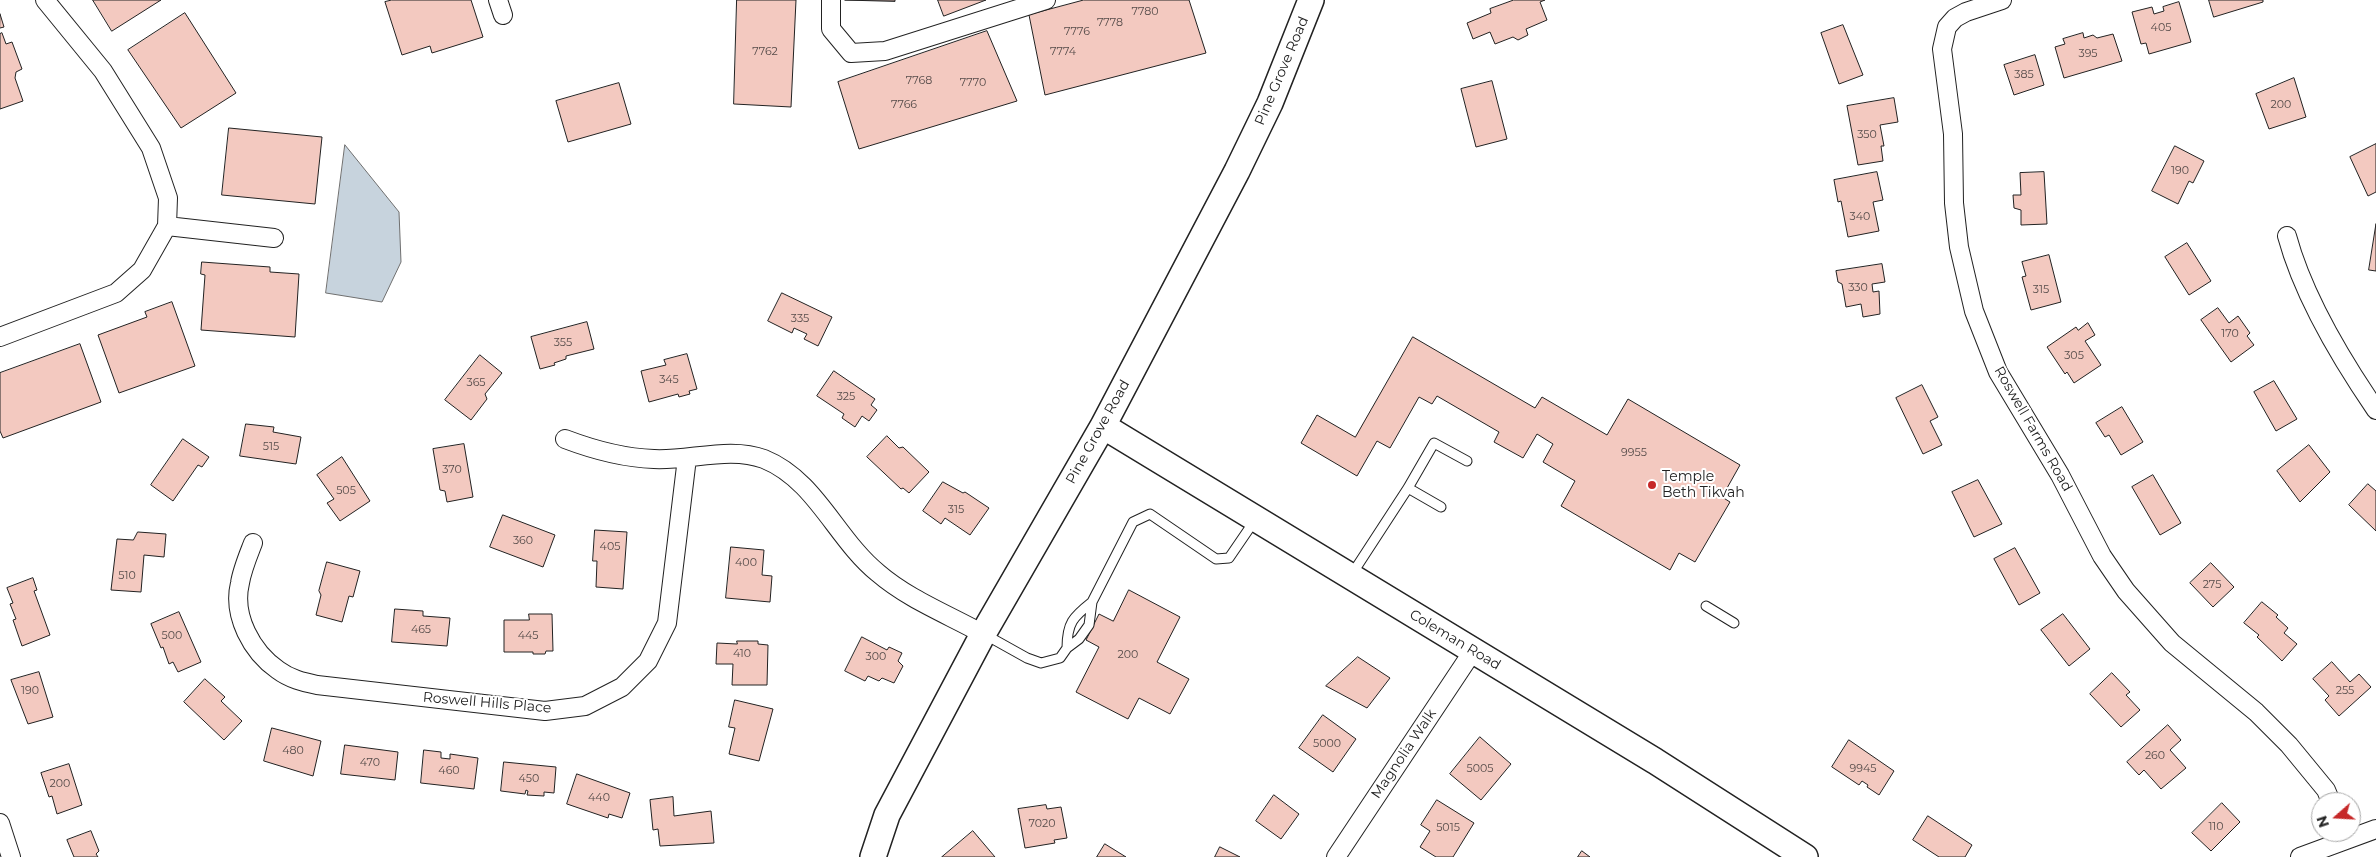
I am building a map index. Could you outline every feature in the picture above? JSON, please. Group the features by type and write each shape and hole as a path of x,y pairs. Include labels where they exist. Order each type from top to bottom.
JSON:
{"main road":[{"name":"Pine Grove Road","path":"873,857 887,815 983,634 1103,426 1270,103 1312,0"},
{"name":"Coleman Road","path":"1103,426 1654,762 1805,857"}],"street":[{"path":"0,338 116,293 142,270 167,226 168,198 151,148 102,71 45,0"},
{"path":"831,0 831,29 852,53 885,51 1046,0"},
{"name":"Roswell Farms Road","path":"2002,0 1966,12 1955,18 1947,28 1942,49 1953,134 1954,203 1959,247 1974,311 1998,372 2060,475 2102,556 2126,591 2172,643 2256,712 2289,744 2327,792"},
{"path":"167,226 274,238"},
{"path":"2287,236 2306,290 2376,410"},
{"path":"565,439 594,450 624,457 655,459 740,454 761,458 780,466 805,486 859,555 878,574 898,588 983,634"},
{"name":"Roswell Hills Place","path":"252,543 239,584 239,603 243,623 252,642 265,659 279,671 296,680 317,685 545,711 585,706 622,687 648,661 662,636 667,623 687,458"},
{"name":"Magnolia Walk","path":"1336,857 1473,651"},
{"path":"0,823 12,857"},
{"path":"2361,832 2376,829"},
{"path":"2300,857 2331,842"}],"lane":[{"path":"1350,577 1408,488 1434,443 1467,461"},
{"path":"1408,488 1441,508"},
{"path":"983,634 1027,658 1042,663 1060,658 1067,648 1079,639 1089,625 1092,602 1133,522 1140,517 1150,514 1216,559 1229,558 1255,519"},
{"path":"1067,648 1067,629 1076,614 1092,602"},
{"path":"1706,606 1734,624"}],"shaded area":[{"path":"345,145 399,212 401,262 382,302 326,293"}],"building":[{"path":"93,0 161,0 112,31"},
{"path":"392,0 471,0 483,37 432,53 430,46 402,55 385,2"},
{"path":"737,0 796,0 791,107 734,104"},
{"path":"845,0 895,0 895,1"},
{"path":"938,0 986,0 944,16"},
{"path":"1084,0 1189,0 1206,53 1045,95 1029,15"},
{"path":"1514,0 1545,0 1540,2 1547,20 1526,29 1528,35 1518,40 1513,37 1495,44 1490,32 1473,39 1467,23 1491,13 1490,9"},
{"path":"2209,0 2263,0 2263,2 2214,17"},
{"path":"2179,2 2191,42 2149,54 2146,43 2141,44 2132,12 2152,7 2154,14 2164,11 2163,7"},
{"path":"185,13 236,93 181,128 128,50"},
{"path":"0,14 4,27 0,28"},
{"path":"1843,25 1863,75 1839,84 1821,33"},
{"path":"987,31 1017,101 859,149 838,82"},
{"path":"2,33 6,44 12,42 22,69 16,72 15,78 23,101 0,109 0,34"},
{"path":"2083,33 2084,38 2093,35 2097,38 2113,34 2122,61 2064,78 2055,47 2065,44 2063,39"},
{"path":"2035,55 2044,85 2014,95 2004,65"},
{"path":"2294,78 2306,117 2269,129 2256,94"},
{"path":"1492,81 1507,139 1476,147 1461,89"},
{"path":"619,83 631,124 568,142 556,101"},
{"path":"1894,98 1898,122 1880,125 1884,146 1881,146 1883,161 1858,165 1847,106"},
{"path":"229,128 322,137 315,204 222,195"},
{"path":"2376,144 2376,192 2368,196 2350,157"},
{"path":"2175,146 2204,161 2193,183 2189,181 2178,204 2152,191"},
{"path":"1877,172 1883,200 1873,202 1879,231 1848,237 1841,201 1838,202 1834,180"},
{"path":"2044,172 2047,224 2021,225 2021,210 2014,208 2013,195 2021,195 2020,173"},
{"path":"2376,224 2376,271 2369,270"},
{"path":"2187,243 2211,281 2189,295 2165,257"},
{"path":"2049,255 2061,302 2031,310 2022,277 2026,276 2022,262"},
{"path":"202,262 270,267 270,272 299,274 295,337 201,330 205,275 201,274"},
{"path":"1882,264 1885,282 1872,284 1873,292 1879,291 1880,314 1863,317 1861,304 1846,307 1842,284 1838,282 1836,271"},
{"path":"782,293 832,317 818,346 804,339 807,334 794,328 792,333 768,321"},
{"path":"172,302 195,366 119,393 98,335 147,317 145,312"},
{"path":"2218,308 2229,323 2238,316 2250,333 2247,336 2254,345 2231,362 2201,320"},
{"path":"587,322 594,349 566,356 566,359 554,363 555,365 540,369 531,337"},
{"path":"2088,323 2095,335 2085,341 2101,365 2074,383 2067,372 2065,374 2047,347 2076,327 2078,330"},
{"path":"1413,337 1535,408 1542,397 1607,435 1628,399 1740,465 1722,497 1730,502 1695,562 1679,553 1670,570 1561,506 1575,481 1543,462 1553,444 1537,434 1523,458 1494,442 1499,432 1437,396 1432,404 1419,397 1390,448 1377,441 1357,476 1301,443 1317,415 1355,437"},
{"path":"80,344 101,402 3,438 0,431 0,373"},
{"path":"687,354 697,389 689,391 690,394 679,397 678,394 649,402 641,371 666,365 664,360"},
{"path":"480,355 502,373 485,394 487,399 471,420 445,400"},
{"path":"834,371 875,399 871,405 877,410 869,421 862,416 855,427 842,418 844,414 817,396"},
{"path":"2274,381 2297,419 2276,431 2254,392"},
{"path":"1922,385 1938,417 1930,421 1942,445 1923,454 1896,398"},
{"path":"2122,407 2143,442 2121,455 2109,435 2105,437 2096,423"},
{"path":"246,424 274,427 273,432 301,437 296,464 240,456"},
{"path":"887,436 899,448 903,447 929,472 909,493 903,488 901,489 867,457"},
{"path":"183,439 209,457 202,467 198,465 173,501 151,485"},
{"path":"464,444 473,497 447,502 445,491 440,490 433,449"},
{"path":"2309,445 2330,472 2300,502 2277,471"},
{"path":"342,457 370,501 340,521 327,503 334,499 317,475"},
{"path":"2153,475 2181,523 2160,535 2132,487"},
{"path":"1978,480 2002,524 1974,537 1952,492"},
{"path":"943,482 963,493 965,492 989,508 970,535 945,518 941,524 923,511"},
{"path":"2368,484 2376,491 2376,531 2349,505"},
{"path":"503,515 555,535 543,567 490,547"},
{"path":"595,530 627,532 623,589 596,587 597,561 593,561"},
{"path":"138,532 166,534 164,557 144,555 141,592 111,590 117,539 133,540"},
{"path":"731,547 764,550 762,575 772,576 770,602 726,598"},
{"path":"2015,548 2040,593 2019,605 1994,559"},
{"path":"327,562 360,571 353,597 349,596 342,622 316,615 321,595 319,591"},
{"path":"2211,563 2234,587 2213,607 2190,583"},
{"path":"33,578 37,590 34,591 50,635 22,646 13,620 16,619 10,604 13,603 7,588"},
{"path":"1129,590 1180,617 1157,662 1189,679 1170,714 1139,698 1128,719 1076,692 1099,647 1086,640 1099,614 1113,621"},
{"path":"2262,602 2278,615 2276,617 2288,628 2284,633 2297,644 2282,661 2257,637 2259,635 2244,623"},
{"path":"395,609 423,611 423,616 450,618 447,646 392,642"},
{"path":"179,612 201,662 178,672 173,662 169,664 163,647 161,648 151,624"},
{"path":"529,614 552,614 553,651 546,651 545,654 504,652 504,620 529,620"},
{"path":"2063,614 2090,649 2069,666 2041,630"},
{"path":"862,637 887,650 889,647 902,653 898,661 903,666 894,683 882,678 879,681 868,676 865,681 845,671"},
{"path":"737,641 758,641 758,644 768,645 767,685 732,685 733,664 716,664 717,643 737,644"},
{"path":"1358,657 1390,678 1367,708 1326,686"},
{"path":"2332,662 2350,682 2359,674 2371,687 2339,716 2325,700 2329,696 2313,679"},
{"path":"39,672 53,717 28,724 11,680"},
{"path":"2112,673 2130,692 2126,695 2140,710 2121,727 2090,694"},
{"path":"205,679 225,697 221,701 242,721 224,740 184,702"},
{"path":"735,700 773,709 759,761 729,754 735,728 729,727"},
{"path":"1323,715 1356,739 1333,772 1299,748"},
{"path":"2168,725 2181,740 2170,750 2186,768 2161,789 2144,770 2139,775 2127,762"},
{"path":"272,728 321,741 313,776 264,761"},
{"path":"1480,737 1511,764 1481,800 1450,774"},
{"path":"1849,740 1894,771 1879,795 1862,781 1859,785 1832,767"},
{"path":"345,745 398,752 395,780 341,774"},
{"path":"424,750 441,752 441,758 450,759 450,754 478,758 474,789 421,783"},
{"path":"504,762 556,767 554,793 544,792 544,796 527,795 528,791 526,790 525,794 501,791"},
{"path":"69,764 82,805 57,814 52,796 49,797 41,773"},
{"path":"577,774 630,793 622,818 609,814 608,818 567,804"},
{"path":"1274,795 1299,814 1281,839 1256,821"},
{"path":"673,797 674,816 711,811 714,843 660,846 658,829 653,830 650,800"},
{"path":"1437,800 1474,823 1453,857 1436,857 1420,847 1430,831 1421,825"},
{"path":"2222,803 2240,822 2211,851 2192,833"},
{"path":"1046,805 1047,809 1061,807 1067,838 1054,840 1055,843 1025,848 1018,809"},
{"path":"1928,816 1972,845 1965,857 1939,857 1913,840"},
{"path":"91,831 99,851 96,854 98,857 74,857 67,840"},
{"path":"973,831 995,857 942,857"},
{"path":"1105,844 1126,857 1097,857"},
{"path":"1220,847 1240,857 1215,857"},
{"path":"1582,851 1590,857 1578,857"}],"place":[{"name":"Temple Beth Tikvah","path":"1652,485"}]}
